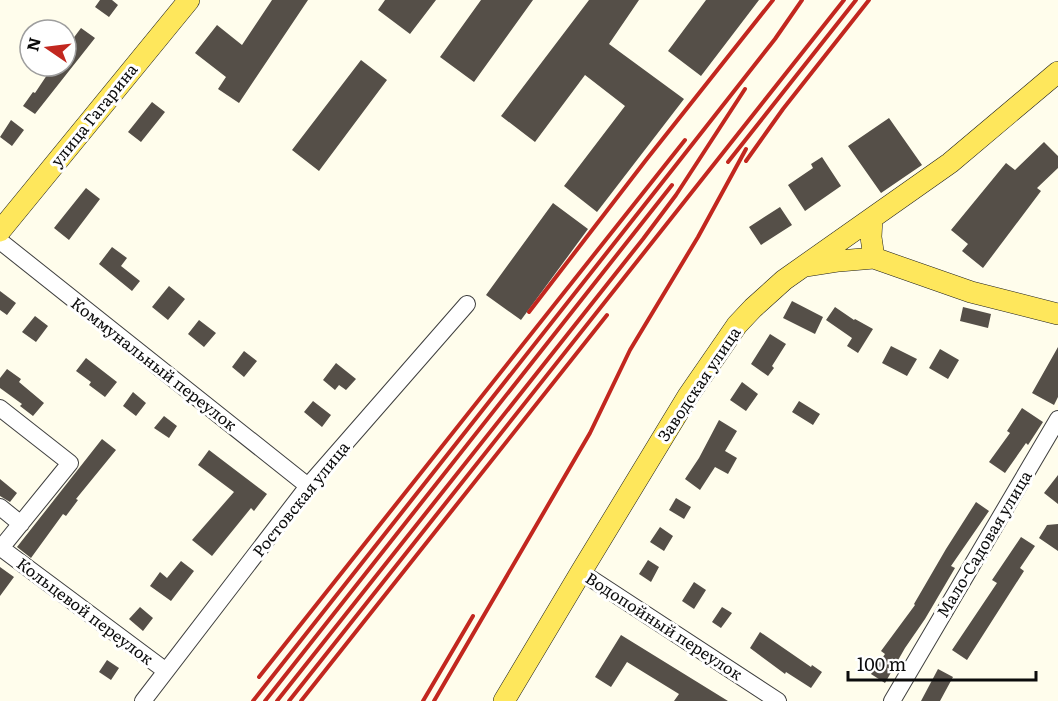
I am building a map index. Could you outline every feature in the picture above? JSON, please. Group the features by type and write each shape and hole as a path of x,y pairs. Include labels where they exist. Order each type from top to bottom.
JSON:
{"main road":[{"name":"улица Гагарина","path":"0,231 189,0"},
{"name":"Заводская улица","path":"504,701 688,396 723,343 753,308 784,280 950,163 1058,72"},
{"path":"872,218 871,237 874,258"},
{"path":"802,268 830,262 874,258 971,292 1058,314"}],"street":[{"name":"Коммунальный переулок","path":"0,241 308,486"},
{"name":"Ростовская улица","path":"143,701 308,486 467,304"},
{"name":"Кольцевой переулок","path":"0,408 70,463 1,548 166,672"},
{"name":"Мало-Садовая улица","path":"892,701 1058,418"},
{"path":"0,507 21,524"},
{"name":"Водопойный переулок","path":"581,572 778,701"}],"building":[{"path":"100,0 112,0 118,5 109,17 95,7"},
{"path":"272,0 308,0 239,103 218,89 226,77 195,53 217,25 242,45"},
{"path":"385,0 436,0 410,34 378,10"},
{"path":"481,0 533,0 474,82 440,57"},
{"path":"589,0 639,0 609,44 684,99 597,212 564,186 625,106 585,75 535,142 501,116"},
{"path":"706,0 759,0 701,76 668,51"},
{"path":"81,28 95,38 78,60 78,32"},
{"path":"361,60 387,80 319,171 292,150"},
{"path":"45,78 63,78 35,114 23,106 33,92 35,93"},
{"path":"152,102 165,112 141,142 128,132"},
{"path":"889,118 922,165 881,193 848,146"},
{"path":"11,120 24,130 12,146 0,137"},
{"path":"1044,142 1058,156 1058,168 1037,188 1041,191 983,268 962,251 968,244 951,230 1006,163 1015,170"},
{"path":"822,157 841,186 805,211 788,185 813,168 811,164"},
{"path":"86,188 100,199 69,240 54,228"},
{"path":"553,203 588,229 521,320 486,295"},
{"path":"780,207 792,225 761,245 749,227"},
{"path":"112,247 127,258 121,266 140,281 132,291 99,264"},
{"path":"169,286 185,299 168,320 152,307"},
{"path":"0,291 16,303 7,315 0,310"},
{"path":"792,301 823,317 815,334 783,318"},
{"path":"835,307 873,329 858,353 847,346 852,338 826,320"},
{"path":"963,307 991,314 988,328 960,321"},
{"path":"35,316 48,326 36,342 22,332"},
{"path":"199,320 216,333 204,347 188,334"},
{"path":"770,334 786,344 768,376 751,364"},
{"path":"891,346 917,359 907,376 882,363"},
{"path":"1058,347 1058,397 1054,405 1032,393"},
{"path":"940,349 959,360 948,379 929,368"},
{"path":"244,351 257,361 244,377 232,367"},
{"path":"86,358 117,382 105,397 89,385 91,382 76,371"},
{"path":"336,363 356,379 346,390 339,385 335,390 323,380"},
{"path":"7,369 21,379 19,382 44,403 33,416 20,406 22,404 0,388 0,378"},
{"path":"742,382 758,394 746,411 730,400"},
{"path":"133,392 146,403 136,416 123,406"},
{"path":"313,401 331,415 322,427 304,412"},
{"path":"799,401 820,414 813,425 792,412"},
{"path":"1022,408 1043,422 1005,473 989,462 1010,433 1007,431"},
{"path":"164,416 177,426 169,438 154,428"},
{"path":"719,420 737,431 725,451 737,458 728,474 715,467 700,490 685,479"},
{"path":"102,439 116,450 76,499 78,500 66,516 63,514 31,558 17,547"},
{"path":"209,450 267,494 254,511 251,508 212,556 192,540 234,492 198,465"},
{"path":"1058,475 1058,504 1044,493"},
{"path":"0,479 17,493 10,502 0,496"},
{"path":"676,498 691,507 684,519 669,510"},
{"path":"976,502 989,511 951,566 955,568 885,683 871,674 885,654 881,651 915,605 946,549"},
{"path":"1058,524 1058,551 1039,538 1047,525"},
{"path":"660,527 673,536 664,551 650,542"},
{"path":"1021,537 1035,546 1020,568 1024,571 967,660 952,650 997,583 992,580"},
{"path":"648,560 659,567 651,582 639,574"},
{"path":"181,561 194,571 171,601 150,586 160,572 167,578"},
{"path":"0,567 14,577 0,596"},
{"path":"694,582 706,590 694,609 682,601"},
{"path":"140,607 153,618 143,631 129,619"},
{"path":"722,607 732,613 721,628 712,622"},
{"path":"760,632 822,672 811,688 786,672 785,674 750,648"},
{"path":"621,635 728,701 674,701 679,694 627,662 611,687 595,677"},
{"path":"107,660 119,668 111,680 99,672"},
{"path":"938,669 953,677 940,701 921,701"}],"railway":[{"path":"529,312 773,0"},
{"path":"253,701 775,39 802,0"},
{"path":"289,701 844,0"},
{"path":"728,162 856,0"},
{"path":"746,161 783,109 869,0"},
{"path":"277,701 643,239 676,195 745,89"},
{"path":"259,677 685,140"},
{"path":"434,701 590,433 630,350 698,237 746,149"},
{"path":"265,701 672,185"},
{"path":"301,701 607,315"},
{"path":"423,701 473,616"}]}
